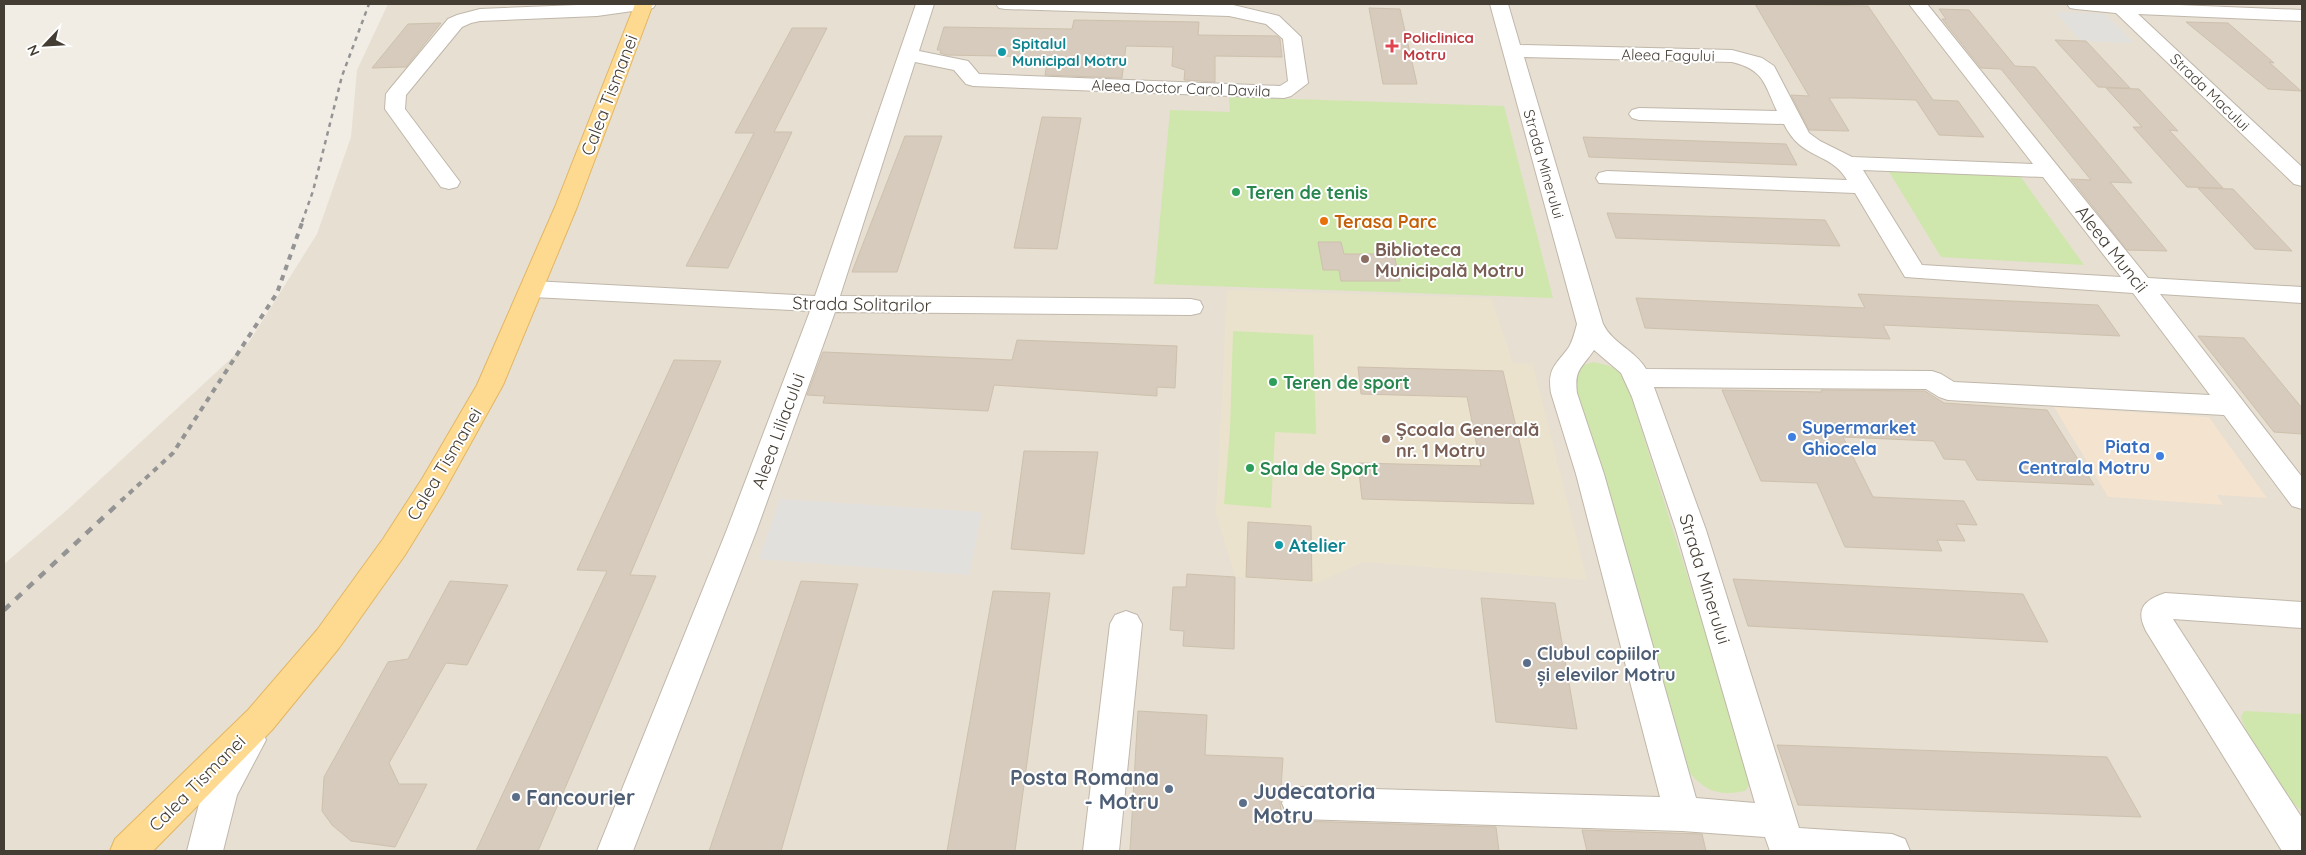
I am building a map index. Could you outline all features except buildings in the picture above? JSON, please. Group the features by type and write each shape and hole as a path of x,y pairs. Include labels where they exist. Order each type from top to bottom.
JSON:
{"main road":[{"name":"Calea Tismanei","path":"128,851 260,720 328,639 394,547 490,386 533,289 645,4"}],"street":[{"path":"449,182 395,109 396,94 455,23 480,14 597,10 645,4"},
{"name":"Aleea Liliacului","path":"615,851 741,532 825,304 925,4"},
{"name":"Aleea Doctor Carol Davila","path":"908,55 961,65 973,80 1284,92 1298,83 1292,37 1272,20 1229,10 1005,4"},
{"name":"Strada Minerului","path":"1499,4 1590,324 1599,341 1632,368 1638,378 1691,530 1785,839"},
{"name":"Aleea Muncii","path":"1918,4 2141,286 2302,498"},
{"path":"2076,4 2302,14"},
{"name":"Strada Macului","path":"2119,6 2293,162 2302,179"},
{"name":"Aleea Fagului","path":"1512,51 1732,56 1755,62 1767,70 1800,136 1812,146 1848,163"},
{"path":"1639,114 1790,118"},
{"path":"1848,163 2051,171"},
{"path":"1848,163 1914,272 2302,295"},
{"path":"1607,178 1863,187"},
{"name":"Strada Solitarilor","path":"533,289 825,304 1191,307"},
{"path":"1590,324 1582,348 1566,366 1562,379 1564,393 1590,474 1682,814"},
{"path":"1638,378 1932,380 1948,392 2232,406"},
{"path":"2302,615 2165,606 2157,611 2157,622 2302,850"},
{"path":"1101,851 1126,624"},
{"path":"205,851 220,792 260,720"},
{"path":"1300,803 1682,814 1785,839 1892,851"}],"shaded area":[{"path":"388,4 2302,4 2302,851 4,851 4,564 66,511 249,342 317,234 351,137 357,70"},
{"path":"2055,12 2105,14 2134,43 2081,41"},
{"name":"Școala Generală nr. 1 Motru","path":"1227,290 1491,298 1513,363 1533,365 1587,580 1364,562 1317,583 1235,577 1216,513"},
{"name":"Piata Centrala Motru","path":"2054,407 2209,417 2267,498 2217,495 2223,505 2108,497"},
{"path":"780,499 982,512 969,575 759,559"}],"green space":[{"path":"1229,97 1504,106 1553,298 1154,284 1170,110 1230,112"},
{"path":"1888,170 2020,176 2084,265 1941,257"},
{"name":"Teren de sport","path":"1233,331 1313,335 1316,434 1275,432 1271,508 1224,504 1230,429"},
{"path":"1593,362 1615,369 1622,376 1628,387 1744,756 1749,785 1745,791 1721,793 1714,791 1702,785 1690,773 1576,397 1572,375 1581,366"},
{"path":"2244,711 2302,714 2302,811 2293,803 2247,732 2241,718"}],"railway":[{"path":"302,222 313,191 342,76 369,4"},
{"path":"121,501 173,453 277,293 303,220"},
{"path":"4,610 122,500"}],"place":[{"name":"Policlinica Motru","path":"1392,46"},
{"name":"Spitalul Municipal Motru","path":"1002,52"},
{"name":"Teren de tenis","path":"1236,192"},
{"name":"Terasa Parc","path":"1324,221"},
{"name":"Biblioteca Municipală Motru","path":"1365,259"},
{"name":"Teren de sport","path":"1273,382"},
{"name":"Supermarket Ghiocela","path":"1792,437"},
{"name":"Școala Generală nr. 1 Motru","path":"1386,439"},
{"name":"Piata Centrala Motru","path":"2160,456"},
{"name":"Sala de Sport","path":"1250,468"},
{"name":"Atelier","path":"1279,545"},
{"name":"Clubul copiilor și elevilor Motru","path":"1527,663"},
{"name":"Posta Romana - Motru","path":"1169,789"},
{"name":"Fancourier","path":"516,797"},
{"name":"Judecatoria Motru","path":"1243,803"}]}
